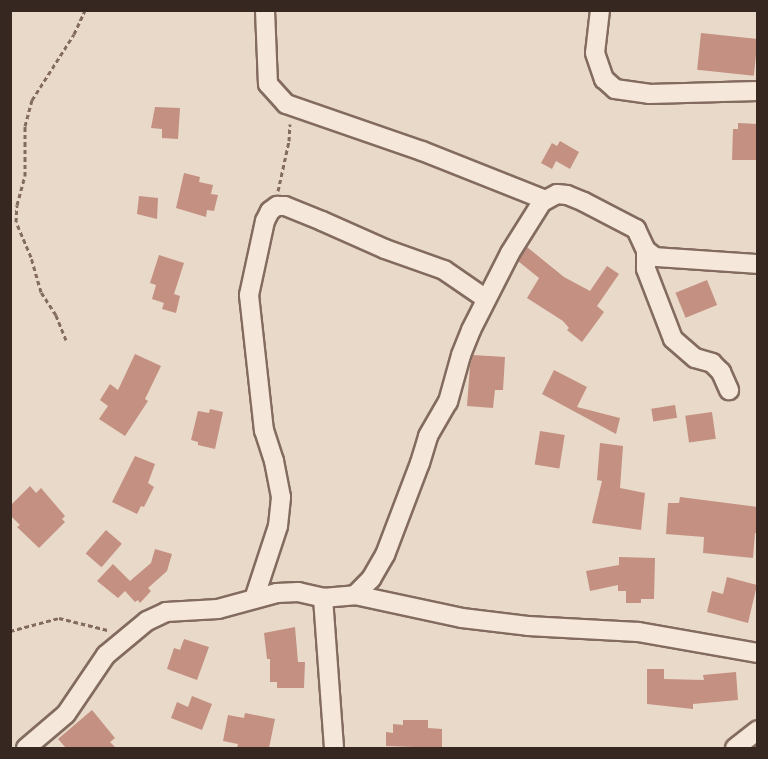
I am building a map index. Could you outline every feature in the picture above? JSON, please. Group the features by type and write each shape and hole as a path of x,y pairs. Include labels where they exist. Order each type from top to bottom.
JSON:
{"street":[{"path":"265,10 268,84 286,104 422,151 546,200"},
{"path":"600,10 595,53 604,79 615,89 649,94 758,91"},
{"path":"355,595 371,579 385,555 428,436 448,402 460,355 486,299 536,208 546,200 557,194 567,195 636,229 646,250 646,269 673,339 695,358 712,363 721,372 729,390"},
{"path":"254,599 278,526 281,497 274,461 264,431 249,295 265,221 270,211 277,206 285,206 385,249 444,270 486,299"},
{"path":"646,250 655,256 758,264"},
{"path":"26,748 66,714 94,670 131,632 166,612 218,609 277,592 298,592 323,598 355,595 462,618 528,626 638,632 758,653"},
{"path":"323,598 334,748"},
{"path":"735,748 758,730"}],"path":[{"path":"66,340 56,315 42,292 31,257 16,222 17,205 25,176 25,126 32,100 74,34 85,10"},
{"path":"277,206 279,181 289,141 290,125 286,104"},
{"path":"10,631 59,618 131,632"}],"building":[{"path":"701,33 758,39 754,76 697,70"},
{"path":"155,107 180,108 178,139 162,138 162,129 151,128"},
{"path":"738,123 758,124 758,160 732,160 733,129 738,129"},
{"path":"560,141 579,152 570,169 556,161 552,169 541,163 552,143 557,146"},
{"path":"184,173 200,177 199,182 213,185 211,194 218,195 214,211 207,210 206,217 176,208"},
{"path":"139,196 158,198 157,219 137,214"},
{"path":"527,247 564,277 590,291 607,266 619,274 597,306 604,312 582,342 567,330 569,328 563,321 527,298 539,278 518,261"},
{"path":"159,255 184,263 174,294 180,296 176,313 162,309 164,303 152,299 156,285 150,283"},
{"path":"707,280 717,305 686,318 675,293"},
{"path":"135,354 161,366 145,399 148,401 125,436 99,419 108,406 100,400 110,384 118,390"},
{"path":"473,355 505,357 503,390 495,390 493,408 467,406"},
{"path":"554,370 587,387 577,407 620,418 616,434 542,394"},
{"path":"675,405 677,418 653,422 651,409"},
{"path":"210,409 223,412 215,449 198,445 198,442 191,440 198,411 209,413"},
{"path":"712,412 716,439 689,442 685,416"},
{"path":"540,431 565,435 559,468 535,465"},
{"path":"600,443 623,446 620,488 645,493 641,530 592,523 602,481 597,480"},
{"path":"135,456 155,464 148,483 154,487 144,507 141,506 137,514 112,502"},
{"path":"30,486 36,493 41,488 65,516 62,519 65,522 39,548 17,527 20,525 10,515 10,506"},
{"path":"680,497 758,507 758,533 755,533 753,558 703,553 704,537 666,534 668,503 679,503"},
{"path":"106,530 122,544 102,567 86,553"},
{"path":"155,549 172,554 167,571 148,588 151,591 140,603 138,600 135,602 125,591 118,598 97,581 113,564 130,581 151,563"},
{"path":"619,557 655,558 654,599 641,599 641,603 626,603 626,591 618,591 618,585 590,591 586,571 619,565"},
{"path":"727,577 757,585 748,623 707,612 712,591 723,594"},
{"path":"295,627 298,662 305,662 304,688 277,688 277,682 270,682 270,659 267,659 264,633"},
{"path":"184,639 209,647 197,680 167,669 174,648 180,650"},
{"path":"647,669 664,669 664,679 704,680 703,675 736,672 738,700 693,704 693,709 647,704"},
{"path":"192,696 212,704 202,730 171,718 177,702 188,707"},
{"path":"92,710 115,738 110,742 116,748 66,748 58,739"},
{"path":"245,713 275,719 269,748 237,748 238,744 223,741 228,715 244,718"},
{"path":"403,720 428,720 428,728 442,729 442,748 386,746 386,732 393,733 393,724 403,725"}]}
